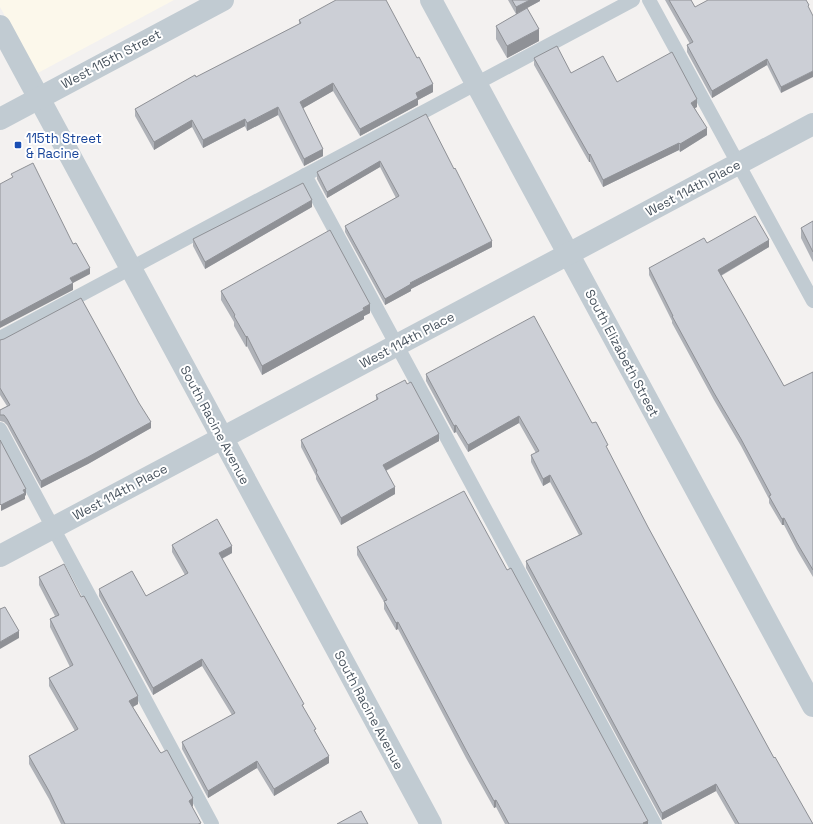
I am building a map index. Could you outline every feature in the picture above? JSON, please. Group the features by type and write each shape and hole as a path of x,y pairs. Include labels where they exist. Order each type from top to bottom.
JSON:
{"street":[{"name":"West 115th Street","path":"0,119 223,0"},
{"name":"South Elizabeth Street","path":"431,0 813,706"},
{"name":"South Racine Avenue","path":"0,26 431,824"},
{"name":"West 114th Place","path":"0,556 813,124"}],"lane":[{"path":"0,338 633,0"},
{"path":"649,0 813,301"},
{"path":"305,175 655,824"},
{"path":"0,429 212,824"}],"shaded area":[{"path":"0,0 174,0 36,74 0,7"}],"building":[{"path":"336,0 386,0 417,58 419,57 433,84 416,93 418,98 360,129 333,83 300,102 323,149 304,159 278,107 247,123 245,119 203,140 192,120 154,142 135,109 195,75 196,77 301,23 299,20"},
{"path":"512,0 530,0 516,7"},
{"path":"669,0 691,0 695,7 708,0 806,0 813,16 813,71 781,87 767,59 712,91 687,45 693,42"},
{"path":"527,8 539,29 507,46 496,26"},
{"path":"557,46 571,73 603,56 617,82 672,52 697,99 691,103 707,128 680,144 679,143 603,180 590,154 589,155 534,58"},
{"path":"426,114 492,241 410,283 411,284 385,299 345,226 399,196 380,161 327,192 317,172"},
{"path":"33,163 73,244 76,243 90,268 70,278 73,283 0,322 0,184 13,177 11,174"},
{"path":"303,183 312,200 205,262 193,239"},
{"path":"755,216 769,240 718,270 784,386 813,372 813,570 784,518 782,519 769,496 771,495 672,316 649,268 704,238 707,243"},
{"path":"813,221 813,252 801,228"},
{"path":"330,230 370,304 363,308 364,310 262,366 247,336 246,337 221,291"},
{"path":"81,298 151,422 41,481 7,419 4,415 0,415 0,410 10,405 0,388 0,340"},
{"path":"534,316 592,423 596,422 608,445 606,446 648,527 774,758 775,757 813,824 739,824 716,784 662,813 526,561 582,534 550,475 543,479 531,455 539,451 519,416 468,445 456,425 454,426 426,374"},
{"path":"405,380 407,384 411,382 439,434 383,465 395,487 341,518 316,472 317,471 301,440 378,399 376,395"},
{"path":"0,440 26,489 23,490 25,493 1,505 0,504"},
{"path":"464,491 507,570 511,568 648,821 643,823 644,824 509,824 496,800 494,801 398,622 396,623 384,601 387,600 357,547"},
{"path":"217,519 232,546 219,553 304,704 302,705 316,729 314,730 329,756 274,789 257,761 208,791 182,742 235,713 202,659 153,688 99,589 132,571 146,596 188,573 172,545"},
{"path":"64,564 81,597 84,596 138,696 129,701 160,752 161,753 167,750 193,798 189,801 201,823 65,824 49,791 29,756 78,729 49,678 73,665 50,619 59,615 39,577"},
{"path":"5,607 19,631 0,642 0,609"},
{"path":"361,811 368,824 337,824"}],"place":[{"name":"115th Street & Racine","path":"18,145"}]}
